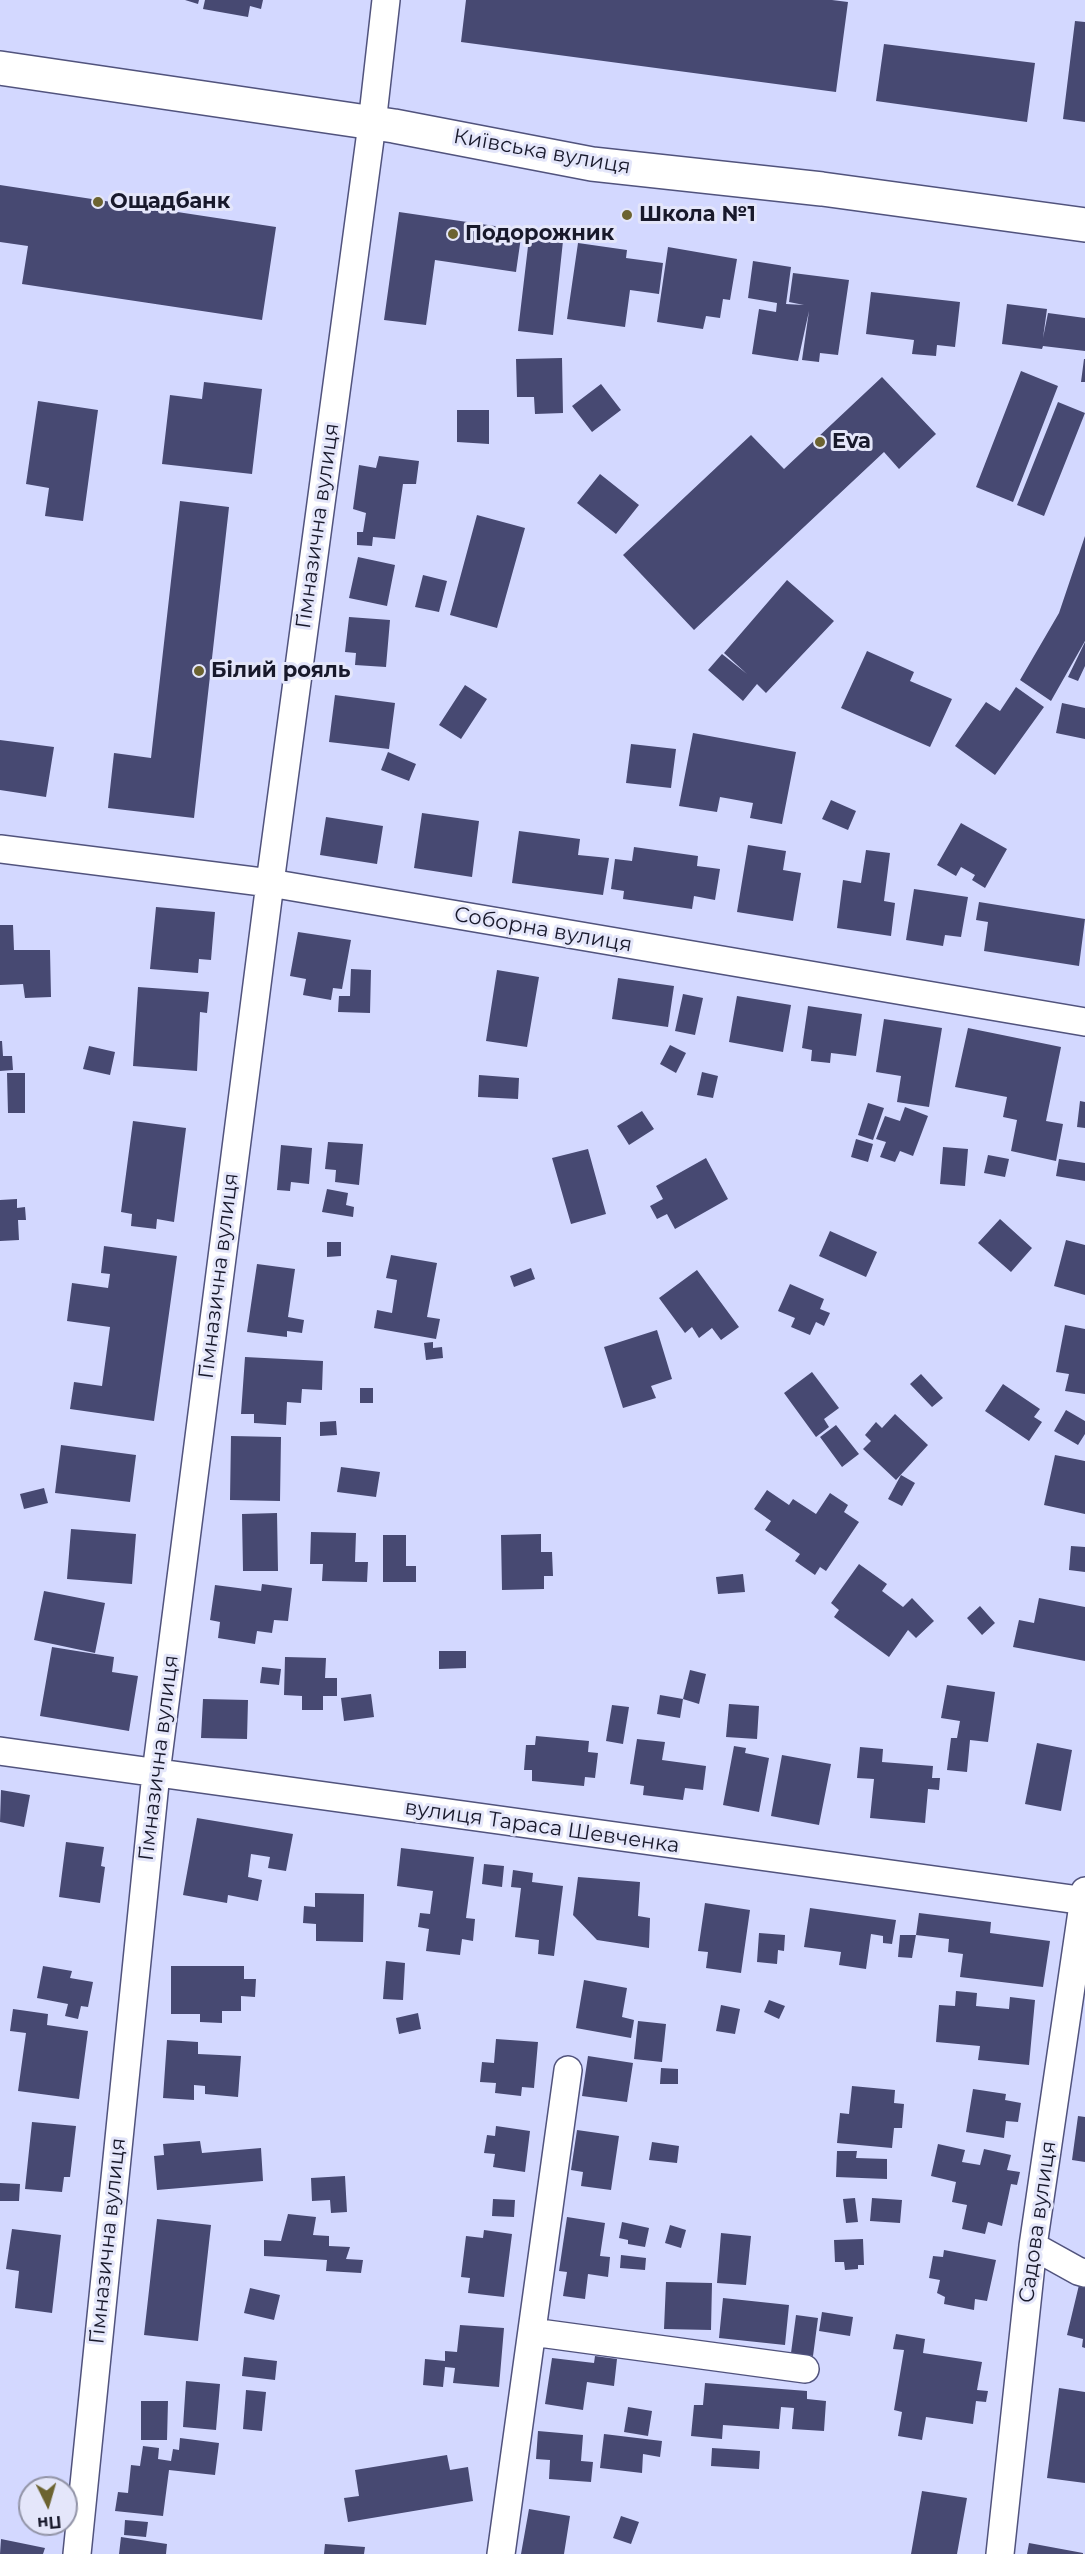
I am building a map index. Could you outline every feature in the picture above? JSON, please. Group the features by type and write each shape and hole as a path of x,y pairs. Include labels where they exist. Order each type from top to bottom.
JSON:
{"main road":[{"name":"Київська вулиця","path":"0,68 406,128 592,164 822,189 1085,225"}],"street":[{"name":"Гімназична вулиця","path":"77,2554 156,1773 270,883 372,124 386,0"},
{"name":"Соборна вулиця","path":"0,849 270,883 1085,1022"},
{"name":"вулиця Тараса Шевченка","path":"0,1751 1084,1898"},
{"name":"Садова вулиця","path":"1000,2554 1033,2246 1084,1898"},
{"path":"501,2554 568,2070"},
{"path":"1033,2246 1085,2273"},
{"path":"532,2332 805,2369"}],"building":[{"path":"185,0 199,0 198,4"},
{"path":"205,0 263,0 261,9 250,6 248,17 203,9"},
{"path":"466,0 832,0 848,2 836,92 461,42"},
{"path":"1075,21 1085,22 1085,122 1063,119"},
{"path":"884,44 1035,63 1027,122 876,101"},
{"path":"0,185 276,227 262,320 22,284 28,246 0,242"},
{"path":"399,212 522,230 516,272 435,260 426,325 384,320"},
{"path":"529,238 563,241 553,335 518,331"},
{"path":"578,243 627,250 626,258 663,263 659,294 630,290 625,327 567,319"},
{"path":"668,247 737,259 730,300 723,299 720,318 706,316 703,329 657,322"},
{"path":"753,261 791,267 786,304 804,305 789,302 793,273 849,280 838,355 820,353 819,362 802,360 809,311 798,361 752,354 759,309 776,312 777,303 748,298"},
{"path":"871,292 960,302 955,347 937,345 936,356 912,354 914,340 866,334"},
{"path":"1007,304 1047,309 1043,338 1048,313 1085,318 1085,351 1002,344"},
{"path":"562,358 563,413 535,414 534,397 517,397 516,359"},
{"path":"1084,359 1085,382 1081,382"},
{"path":"1021,371 1058,386 1013,502 976,487"},
{"path":"882,377 936,434 899,469 884,452 694,630 623,555 751,435 784,469"},
{"path":"204,382 262,389 252,474 162,464 170,395 202,399"},
{"path":"601,384 621,410 592,432 572,406"},
{"path":"38,401 98,410 83,521 45,516 49,488 26,484"},
{"path":"1058,402 1085,413 1044,516 1017,505"},
{"path":"457,410 489,410 489,444 457,442"},
{"path":"379,456 419,461 416,484 403,484 395,539 373,537 372,546 357,545 357,532 363,532 366,513 353,509 359,465 376,468"},
{"path":"600,474 639,505 616,534 577,503"},
{"path":"180,501 229,507 194,818 108,808 114,753 151,758"},
{"path":"477,515 525,528 497,628 450,615"},
{"path":"1085,536 1085,641 1051,701 1020,680 1059,613"},
{"path":"358,557 395,565 387,606 349,598"},
{"path":"423,575 447,581 439,612 415,607"},
{"path":"787,580 834,621 766,693 757,684 743,701 708,670 722,654 747,674 724,653"},
{"path":"349,617 390,620 386,667 355,665 356,653 345,652"},
{"path":"1085,642 1085,666 1078,681 1068,677"},
{"path":"867,651 914,672 910,681 952,699 930,747 841,708"},
{"path":"465,685 487,699 461,739 439,725"},
{"path":"1016,687 1044,707 995,775 955,746 986,702 1000,711"},
{"path":"335,695 395,703 389,749 329,742"},
{"path":"1062,703 1085,708 1085,739 1056,733"},
{"path":"693,733 796,752 782,824 750,818 753,803 720,797 717,812 679,806"},
{"path":"0,740 54,747 46,797 0,790"},
{"path":"631,744 676,749 671,788 626,783"},
{"path":"388,752 416,764 409,781 381,770"},
{"path":"831,800 856,811 848,830 822,819"},
{"path":"422,813 479,821 472,877 414,868"},
{"path":"326,817 383,826 377,864 320,855"},
{"path":"961,823 1007,849 985,888 972,880 975,875 961,867 956,876 937,865"},
{"path":"519,831 580,839 578,855 609,858 603,895 512,883"},
{"path":"748,845 786,851 783,870 801,873 793,921 737,912"},
{"path":"634,847 698,856 697,866 720,869 715,900 694,896 692,909 623,899 624,891 611,889 615,859 632,861"},
{"path":"866,850 890,853 884,901 895,903 891,936 837,928 843,880 861,883"},
{"path":"914,889 968,897 961,937 945,935 943,946 906,940"},
{"path":"979,902 1085,919 1079,966 984,951 988,922 976,920"},
{"path":"156,907 215,912 211,960 199,959 198,973 150,969"},
{"path":"0,925 13,925 14,950 50,950 51,997 25,998 23,984 0,985"},
{"path":"298,932 351,940 342,989 333,988 331,1000 303,995 306,979 290,976"},
{"path":"351,969 371,970 370,1013 338,1012 339,996 350,996"},
{"path":"497,970 539,977 527,1047 486,1041"},
{"path":"618,978 674,986 668,1027 612,1019"},
{"path":"138,987 209,992 207,1013 200,1012 197,1071 133,1066"},
{"path":"683,994 703,998 695,1035 675,1031"},
{"path":"737,996 791,1005 783,1052 729,1042"},
{"path":"808,1006 862,1014 856,1056 831,1053 830,1063 811,1061 812,1050 802,1048"},
{"path":"884,1019 942,1028 929,1107 897,1102 901,1076 876,1072"},
{"path":"968,1028 1061,1047 1046,1121 1063,1124 1056,1161 1011,1151 1017,1120 1003,1117 1007,1097 955,1087"},
{"path":"0,1041 2,1041 3,1056 12,1056 13,1070 0,1071"},
{"path":"670,1045 686,1053 676,1073 660,1064"},
{"path":"89,1046 115,1052 110,1075 83,1069"},
{"path":"702,1072 718,1076 713,1098 697,1095"},
{"path":"7,1073 25,1073 25,1113 8,1113"},
{"path":"479,1075 519,1078 518,1099 478,1097"},
{"path":"1080,1101 1085,1102 1085,1128 1077,1127"},
{"path":"868,1103 884,1108 873,1140 858,1135"},
{"path":"905,1107 928,1116 913,1156 900,1151 895,1162 880,1157 886,1142 876,1139 885,1116 900,1121"},
{"path":"642,1111 654,1129 629,1145 617,1126"},
{"path":"133,1121 186,1128 174,1222 157,1219 156,1229 131,1226 132,1214 121,1212"},
{"path":"856,1139 873,1144 868,1162 851,1157"},
{"path":"328,1142 363,1144 359,1185 335,1182 336,1170 325,1169"},
{"path":"281,1145 312,1148 309,1184 291,1182 290,1191 277,1190"},
{"path":"943,1147 968,1149 965,1186 940,1184"},
{"path":"588,1149 606,1214 571,1224 552,1158"},
{"path":"988,1155 1009,1159 1005,1177 984,1173"},
{"path":"706,1158 728,1199 675,1229 667,1214 657,1219 650,1206 663,1199 656,1186"},
{"path":"1059,1159 1085,1163 1085,1181 1056,1176"},
{"path":"327,1189 348,1193 346,1205 354,1207 353,1217 322,1212"},
{"path":"17,1199 17,1208 25,1207 26,1220 18,1220 19,1240 0,1241 0,1200"},
{"path":"1000,1219 1032,1248 1011,1272 978,1243"},
{"path":"830,1231 877,1252 866,1277 819,1256"},
{"path":"1066,1240 1085,1245 1085,1295 1054,1286"},
{"path":"327,1242 341,1242 341,1256 327,1257"},
{"path":"104,1246 177,1256 154,1421 70,1409 74,1382 102,1386 110,1327 67,1321 72,1283 108,1288 110,1274 101,1273"},
{"path":"391,1255 437,1263 427,1317 440,1319 436,1339 374,1328 377,1310 392,1313 397,1280 386,1278"},
{"path":"257,1264 295,1269 288,1317 304,1320 302,1333 287,1331 287,1337 247,1332"},
{"path":"531,1268 535,1279 514,1287 510,1276"},
{"path":"697,1270 739,1327 721,1340 712,1328 699,1338 692,1327 685,1333 659,1298"},
{"path":"790,1284 824,1299 820,1309 830,1313 824,1326 816,1322 810,1335 791,1327 795,1318 778,1311"},
{"path":"1065,1325 1085,1329 1085,1394 1065,1391 1069,1374 1056,1372"},
{"path":"657,1330 672,1379 651,1386 656,1398 623,1408 604,1347"},
{"path":"433,1342 433,1348 442,1347 443,1358 426,1360 424,1343"},
{"path":"245,1357 323,1361 322,1390 302,1389 301,1403 287,1402 286,1425 254,1423 254,1414 241,1414"},
{"path":"812,1372 839,1408 824,1419 829,1427 816,1437 784,1393"},
{"path":"921,1374 943,1398 932,1407 910,1384"},
{"path":"1003,1384 1040,1409 1034,1417 1042,1422 1029,1441 985,1411"},
{"path":"360,1388 373,1388 373,1403 360,1403"},
{"path":"1066,1410 1085,1421 1085,1434 1078,1445 1054,1431"},
{"path":"895,1414 928,1445 896,1480 863,1449 871,1441 865,1435 876,1422 882,1428"},
{"path":"336,1421 337,1435 320,1436 320,1422"},
{"path":"836,1425 859,1454 842,1467 820,1437"},
{"path":"231,1436 281,1437 280,1501 230,1500"},
{"path":"61,1445 136,1455 130,1502 55,1493"},
{"path":"1055,1455 1085,1461 1085,1514 1044,1505"},
{"path":"341,1467 380,1472 376,1497 337,1492"},
{"path":"901,1475 915,1483 902,1506 888,1499"},
{"path":"44,1488 48,1503 24,1509 20,1494"},
{"path":"767,1490 789,1505 793,1499 816,1514 830,1493 848,1505 844,1512 859,1522 826,1571 820,1567 815,1575 795,1561 800,1554 765,1530 771,1521 754,1509"},
{"path":"277,1513 278,1571 243,1571 242,1514"},
{"path":"71,1529 136,1534 132,1584 67,1579"},
{"path":"311,1532 356,1533 355,1562 368,1562 367,1582 322,1581 323,1564 310,1564"},
{"path":"541,1534 541,1552 552,1552 553,1576 544,1576 544,1589 502,1590 501,1535"},
{"path":"383,1535 406,1535 406,1566 416,1566 416,1582 383,1582"},
{"path":"1071,1546 1085,1547 1085,1572 1069,1570"},
{"path":"859,1564 887,1584 882,1591 903,1607 912,1598 934,1621 916,1638 908,1630 889,1657 834,1617 839,1610 831,1603"},
{"path":"743,1574 745,1592 718,1594 716,1577"},
{"path":"262,1584 292,1588 288,1621 274,1620 272,1633 257,1631 255,1644 218,1638 220,1622 210,1620 215,1585 261,1591"},
{"path":"44,1591 105,1603 95,1653 34,1640"},
{"path":"1039,1598 1085,1607 1085,1661 1013,1647 1019,1620 1034,1623"},
{"path":"980,1606 995,1623 982,1635 967,1618"},
{"path":"52,1647 114,1657 112,1672 138,1676 129,1731 40,1716"},
{"path":"439,1651 466,1651 466,1668 439,1669"},
{"path":"285,1657 326,1658 325,1678 337,1678 337,1696 323,1696 323,1710 302,1710 302,1696 284,1695"},
{"path":"262,1667 281,1669 279,1685 260,1683"},
{"path":"690,1670 706,1674 699,1704 683,1699"},
{"path":"947,1685 995,1692 988,1742 970,1740 967,1772 947,1770 951,1738 957,1738 960,1721 941,1718"},
{"path":"371,1694 374,1717 344,1721 341,1698"},
{"path":"660,1695 683,1699 680,1718 657,1714"},
{"path":"203,1699 248,1700 247,1739 201,1738"},
{"path":"729,1704 759,1706 757,1739 726,1737"},
{"path":"612,1705 629,1707 623,1744 606,1741"},
{"path":"536,1736 589,1741 588,1752 598,1753 595,1778 585,1777 584,1786 532,1781 532,1770 524,1770 526,1745 535,1745"},
{"path":"637,1739 665,1742 662,1760 706,1766 703,1790 685,1788 683,1800 643,1795 644,1786 630,1784"},
{"path":"1037,1743 1072,1750 1061,1811 1025,1804"},
{"path":"734,1746 746,1748 745,1753 769,1758 759,1812 723,1805"},
{"path":"860,1747 883,1749 882,1762 933,1766 932,1778 940,1778 939,1790 928,1789 925,1823 870,1818 874,1779 857,1778"},
{"path":"782,1755 831,1764 819,1825 771,1816"},
{"path":"1,1790 30,1795 24,1827 0,1822"},
{"path":"197,1818 293,1834 286,1871 268,1868 270,1857 251,1854 248,1877 262,1880 258,1901 228,1895 227,1903 183,1895"},
{"path":"66,1842 104,1847 101,1866 105,1867 100,1903 59,1897"},
{"path":"401,1848 474,1857 466,1918 475,1919 473,1941 462,1939 460,1955 426,1951 429,1929 418,1927 420,1913 430,1914 433,1891 397,1886"},
{"path":"484,1864 504,1866 502,1887 482,1884"},
{"path":"513,1870 533,1873 532,1882 563,1886 554,1956 538,1954 539,1940 515,1937 521,1888 511,1887"},
{"path":"578,1877 640,1882 638,1916 650,1918 649,1948 597,1940 573,1915"},
{"path":"315,1893 364,1894 363,1942 316,1941 316,1924 303,1923 304,1906 315,1907"},
{"path":"705,1903 750,1910 741,1973 706,1968 708,1952 698,1951"},
{"path":"810,1908 896,1920 892,1944 883,1943 883,1936 871,1934 866,1969 839,1965 841,1952 804,1947"},
{"path":"919,1913 991,1922 990,1933 1050,1941 1043,1987 960,1977 963,1954 948,1952 949,1939 916,1935"},
{"path":"759,1933 785,1935 784,1951 778,1950 777,1964 757,1962"},
{"path":"900,1935 916,1935 912,1958 898,1957"},
{"path":"386,1961 405,1963 403,2000 383,1999"},
{"path":"43,1966 72,1971 70,1978 93,1982 88,2007 81,2006 78,2019 65,2016 68,2004 37,1998"},
{"path":"171,1966 244,1966 244,1979 256,1979 255,1997 241,1996 241,2011 222,2011 222,2023 200,2022 200,2014 171,2014"},
{"path":"584,1980 627,1988 622,2017 634,2020 631,2038 576,2028"},
{"path":"956,1991 977,1993 976,2006 1009,2009 1010,1997 1035,2000 1029,2065 978,2060 980,2046 936,2042 939,2005 955,2006"},
{"path":"769,2000 785,2006 779,2019 764,2012"},
{"path":"721,2005 740,2009 735,2034 716,2031"},
{"path":"13,2009 48,2014 47,2025 88,2031 79,2099 18,2091 26,2033 10,2031"},
{"path":"418,2013 421,2029 399,2034 396,2018"},
{"path":"638,2021 666,2024 662,2062 634,2059"},
{"path":"496,2039 538,2042 534,2088 522,2087 521,2096 495,2093 496,2083 480,2082 482,2062 494,2063"},
{"path":"167,2040 198,2042 198,2054 241,2056 238,2097 205,2094 205,2086 194,2085 194,2100 163,2098"},
{"path":"588,2056 633,2063 627,2102 582,2096"},
{"path":"661,2068 678,2069 678,2084 660,2084"},
{"path":"852,2086 895,2090 894,2103 904,2104 902,2128 894,2128 892,2148 837,2143 840,2113 849,2114"},
{"path":"973,2089 1006,2094 1005,2100 1021,2103 1018,2122 1006,2121 1004,2138 966,2132"},
{"path":"1078,2116 1085,2117 1085,2162 1072,2160"},
{"path":"32,2122 76,2126 70,2177 64,2177 62,2192 25,2189"},
{"path":"496,2126 530,2131 525,2172 493,2167 495,2154 484,2153 487,2135 495,2136"},
{"path":"577,2130 619,2136 611,2190 581,2186 583,2172 571,2170"},
{"path":"200,2141 202,2153 261,2148 263,2181 157,2190 154,2156 164,2155 163,2144"},
{"path":"652,2142 679,2146 677,2163 649,2160"},
{"path":"938,2144 965,2150 962,2162 980,2165 984,2149 1011,2155 1007,2170 1020,2172 1017,2185 1011,2184 1002,2226 988,2222 985,2234 962,2229 967,2205 952,2202 956,2182 931,2176"},
{"path":"837,2151 857,2151 856,2158 887,2159 887,2179 836,2177"},
{"path":"345,2176 347,2212 331,2213 330,2200 312,2201 311,2178"},
{"path":"0,2183 20,2184 19,2201 0,2201"},
{"path":"855,2198 858,2222 846,2223 843,2199"},
{"path":"872,2198 902,2200 900,2223 870,2221"},
{"path":"493,2199 515,2200 514,2217 492,2216"},
{"path":"288,2214 316,2217 313,2235 329,2236 329,2246 350,2247 346,2259 363,2260 361,2273 326,2271 327,2260 264,2256 264,2240 281,2241"},
{"path":"567,2217 605,2223 600,2256 610,2257 608,2277 588,2274 585,2299 563,2296 567,2272 559,2271"},
{"path":"157,2219 211,2225 198,2341 144,2335"},
{"path":"622,2222 649,2228 645,2247 628,2244 628,2240 619,2238"},
{"path":"670,2225 686,2230 681,2248 665,2243"},
{"path":"12,2229 61,2235 52,2313 15,2308 19,2271 6,2269"},
{"path":"484,2230 512,2234 504,2297 468,2293 470,2278 461,2277 466,2236 483,2238"},
{"path":"721,2233 751,2236 746,2285 717,2283"},
{"path":"863,2239 864,2265 858,2265 858,2269 845,2270 844,2262 835,2262 834,2240"},
{"path":"944,2250 996,2260 987,2301 975,2299 974,2310 944,2304 945,2297 937,2293 940,2280 929,2278 933,2256 943,2257"},
{"path":"621,2255 646,2258 645,2270 620,2268"},
{"path":"666,2282 712,2283 711,2330 664,2329"},
{"path":"1079,2285 1085,2287 1085,2348 1082,2347 1083,2339 1067,2335"},
{"path":"250,2288 280,2295 274,2320 244,2313"},
{"path":"723,2298 789,2305 785,2345 719,2338"},
{"path":"822,2312 853,2317 850,2336 819,2331"},
{"path":"796,2315 818,2318 813,2356 791,2353"},
{"path":"460,2325 504,2328 499,2387 453,2383 455,2368 445,2367 443,2387 423,2385 425,2359 445,2361 445,2351 457,2352"},
{"path":"896,2334 925,2339 923,2353 982,2362 977,2390 988,2391 986,2402 976,2401 973,2424 926,2417 922,2440 898,2436 902,2412 894,2410 904,2350 893,2349"},
{"path":"595,2356 617,2359 614,2386 587,2382 583,2410 545,2404 552,2358 594,2363"},
{"path":"244,2357 277,2361 275,2380 242,2376"},
{"path":"186,2381 220,2384 216,2430 183,2427"},
{"path":"705,2383 807,2391 807,2399 826,2401 824,2431 792,2429 794,2408 781,2407 779,2429 723,2425 722,2439 691,2436 694,2405 703,2405"},
{"path":"1059,2388 1085,2392 1085,2483 1047,2478"},
{"path":"246,2390 266,2392 262,2431 243,2429"},
{"path":"141,2401 168,2401 167,2440 141,2440"},
{"path":"628,2407 652,2411 648,2436 624,2432"},
{"path":"538,2431 583,2435 581,2461 593,2462 591,2482 549,2479 550,2460 536,2459"},
{"path":"604,2434 662,2441 660,2457 643,2454 642,2473 600,2468"},
{"path":"180,2438 219,2443 215,2475 169,2470 163,2516 115,2511 118,2492 128,2493 131,2465 140,2466 143,2446 159,2448 158,2459 171,2461 173,2449 179,2450"},
{"path":"712,2448 760,2451 759,2469 711,2466"},
{"path":"447,2455 450,2470 468,2467 473,2501 348,2522 344,2498 359,2496 355,2470"},
{"path":"922,2491 967,2498 957,2554 911,2554"},
{"path":"529,2509 570,2516 564,2554 521,2554"},
{"path":"621,2516 639,2522 631,2544 613,2538"},
{"path":"125,2520 148,2522 146,2537 124,2535"},
{"path":"121,2537 167,2544 166,2554 119,2554"},
{"path":"1,2539 45,2548 43,2554 0,2554"},
{"path":"1029,2543 1083,2553 1083,2554 1027,2554"},
{"path":"325,2544 365,2547 364,2554 324,2554"}],"place":[{"name":"Ощадбанк","path":"98,202"},
{"name":"Школа №1","path":"627,215"},
{"name":"Подорожник","path":"453,234"},
{"name":"Eva","path":"820,442"},
{"name":"Білий рояль","path":"199,671"}]}
